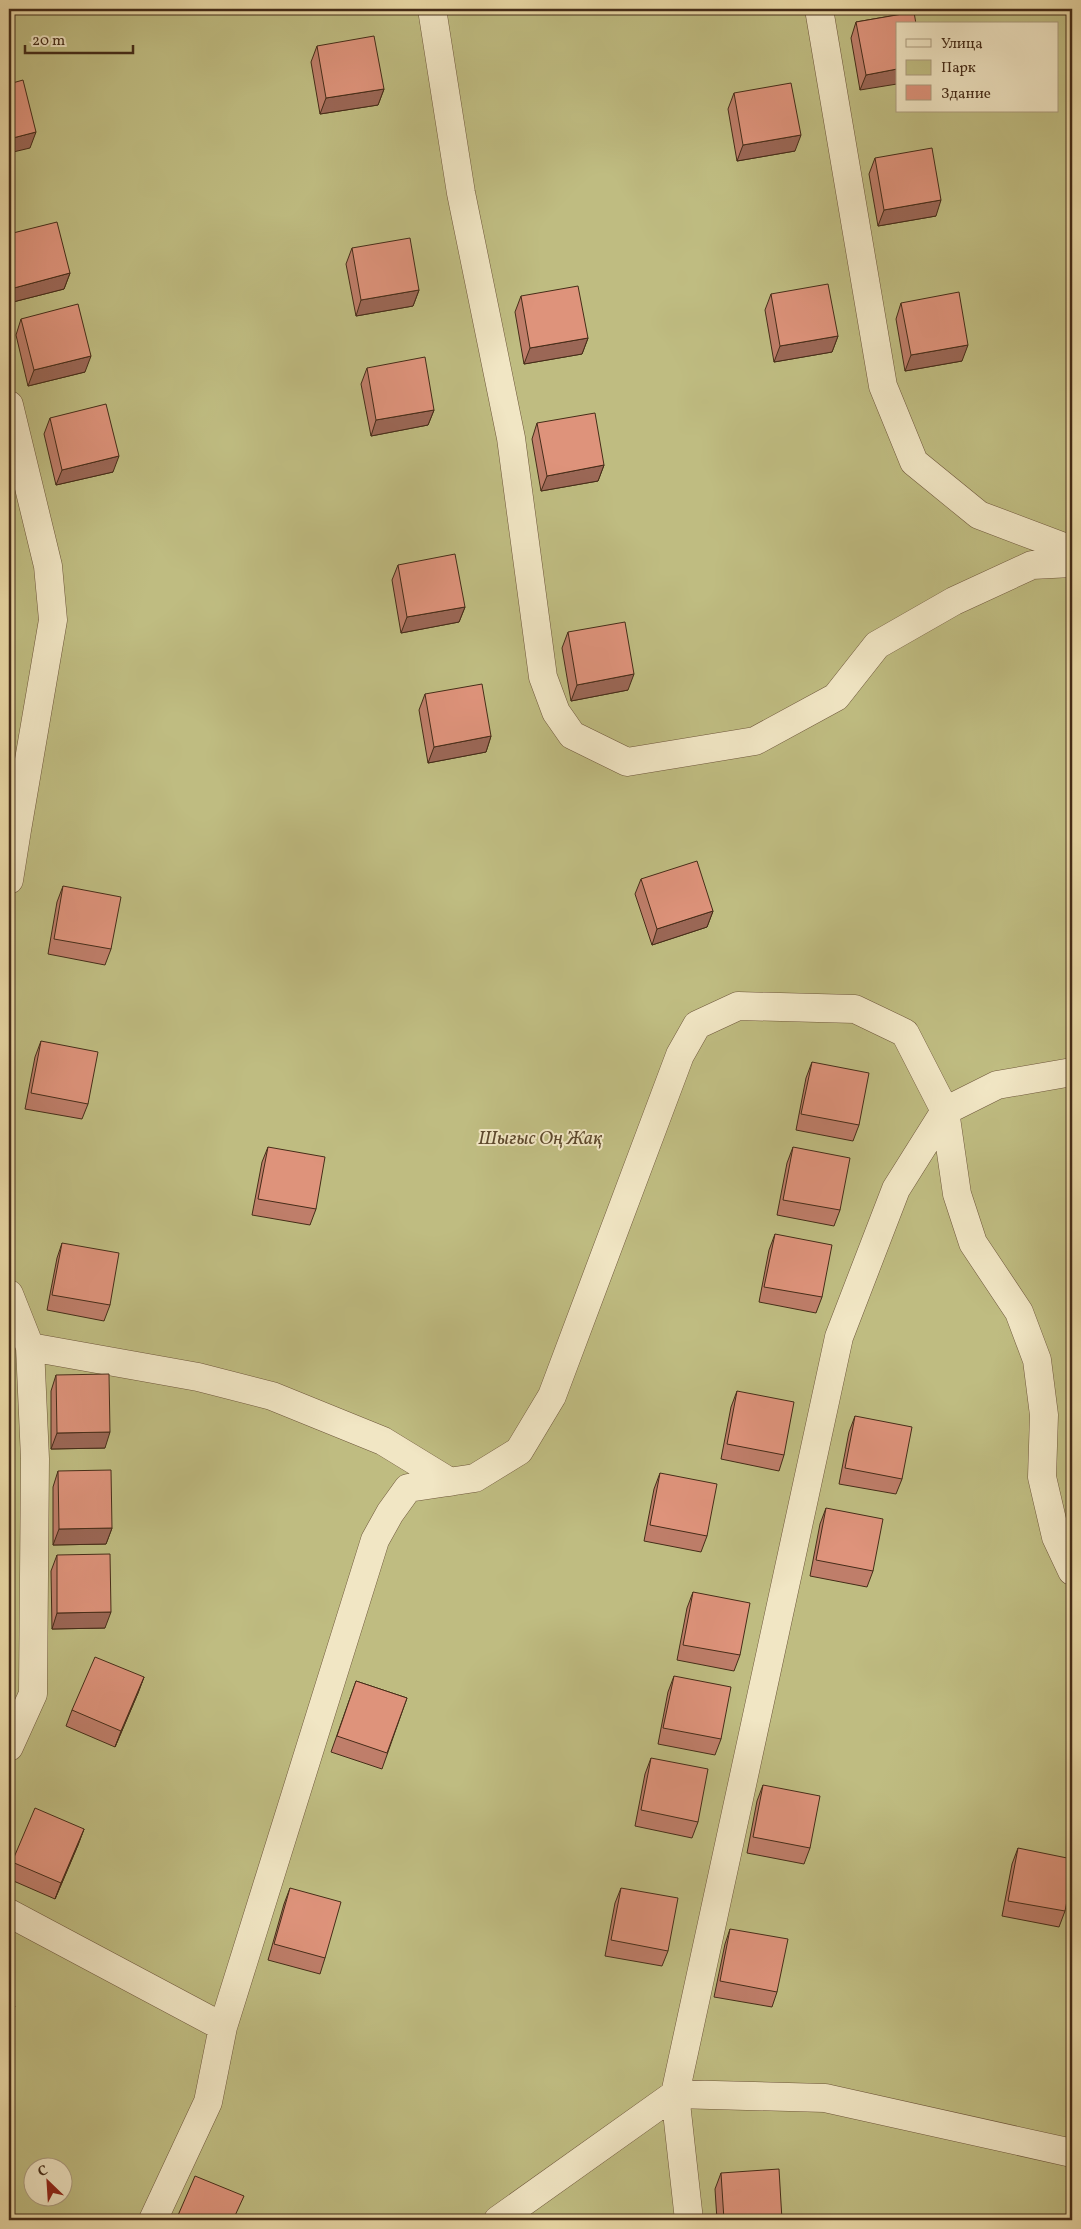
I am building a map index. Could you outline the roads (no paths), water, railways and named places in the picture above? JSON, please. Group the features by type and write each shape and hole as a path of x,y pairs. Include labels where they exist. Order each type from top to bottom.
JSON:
{"street":[{"path":"432,9 461,193 511,438 543,677 556,712 572,735 627,762 755,741 836,697 877,645 954,601 1032,565 1072,563"},
{"path":"819,9 883,386 914,462 979,515 1072,550"},
{"path":"9,405 48,566 53,620 9,880"},
{"path":"9,803 17,830"},
{"path":"153,2220 208,2102 223,2027 376,1540 390,1513 408,1488 475,1478 519,1450 552,1396 680,1055 697,1025 738,1006 855,1009 905,1034 945,1111 957,1194 973,1243 1018,1312 1037,1360 1044,1415 1042,1477 1056,1537 1072,1571"},
{"path":"688,2220 676,2094 839,1337 896,1189 945,1111 997,1085 1072,1072"},
{"path":"9,1294 30,1347 35,1459 32,1694 9,1747"},
{"path":"30,1347 198,1377 272,1396 383,1441 450,1482"},
{"path":"9,1913 223,2027"},
{"path":"498,2220 676,2094 825,2098 1072,2153"}],"park label":[{"name":"Шығыс Оң Жақ","path":"540,1139"}]}
